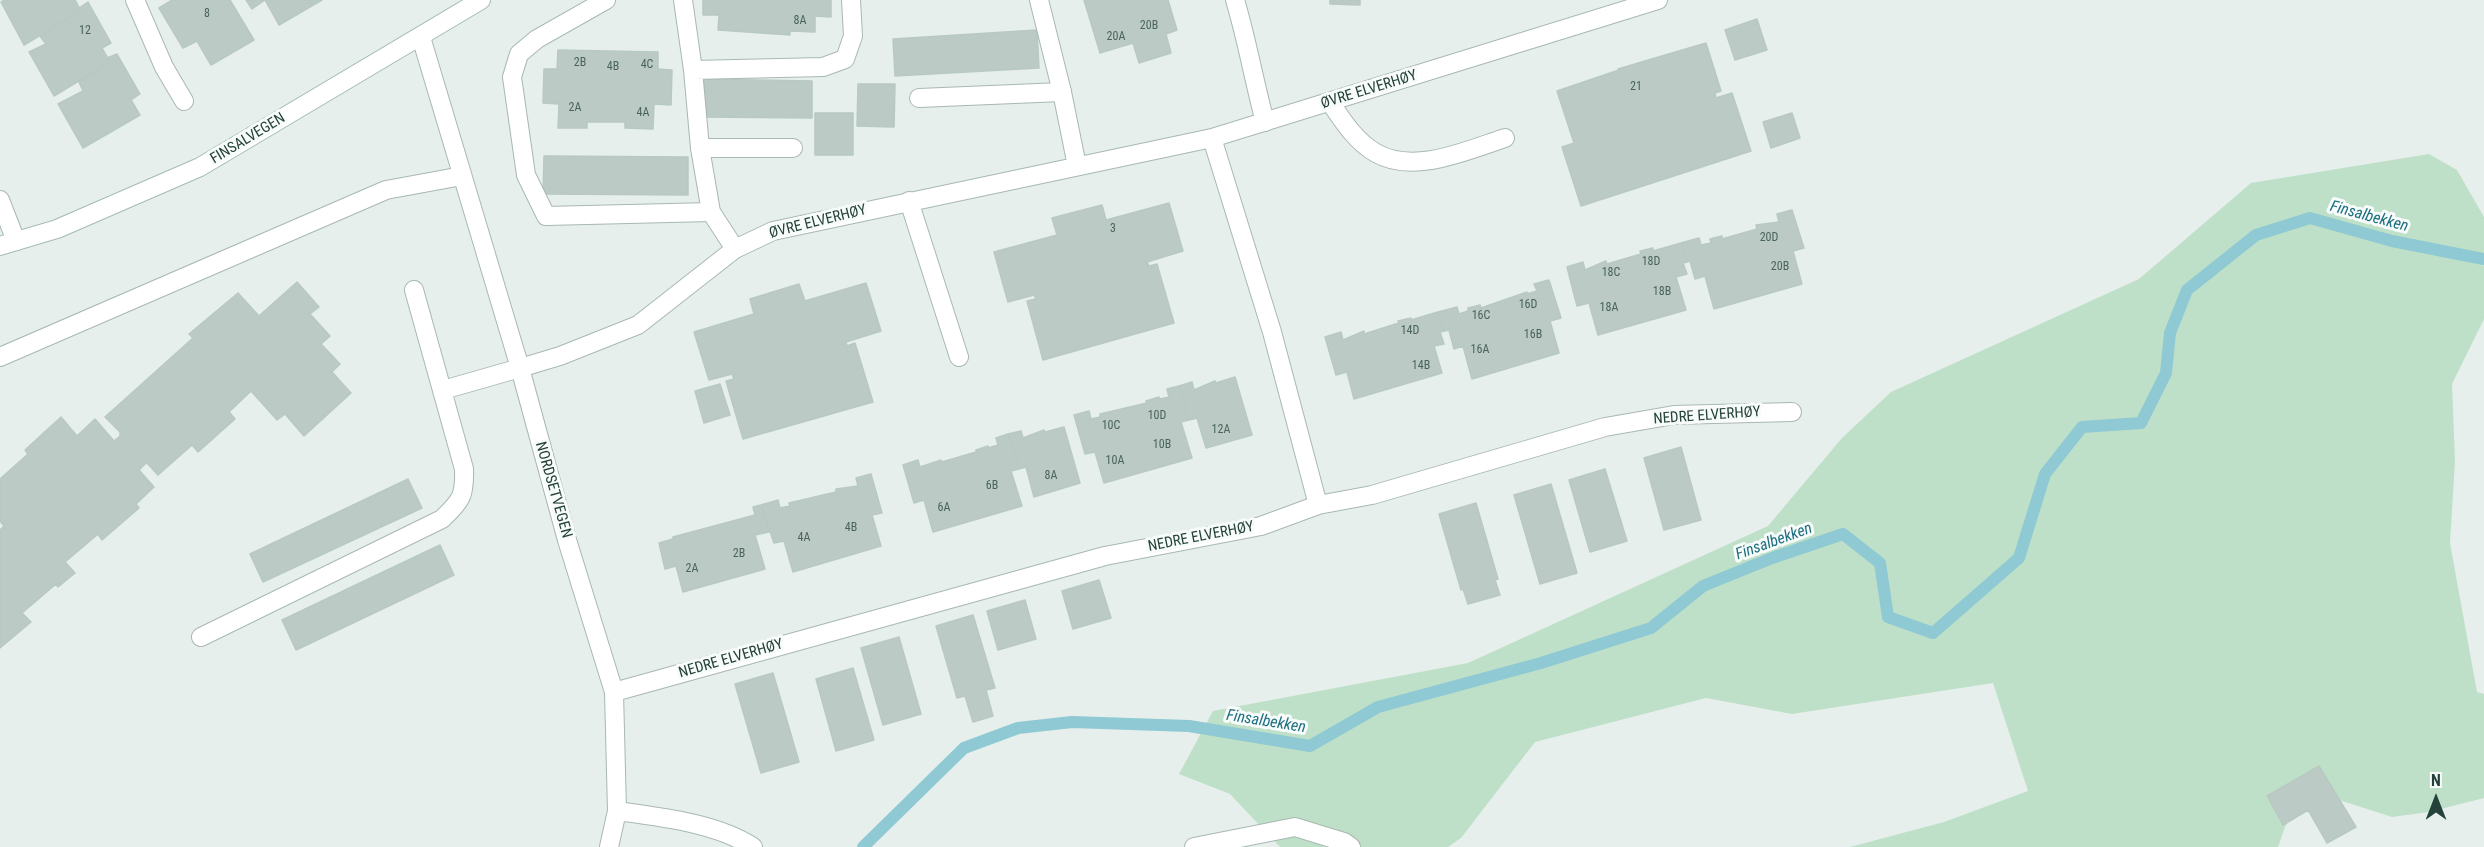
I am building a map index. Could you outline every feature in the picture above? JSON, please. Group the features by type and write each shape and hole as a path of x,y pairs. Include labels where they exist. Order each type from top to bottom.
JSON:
{"street":[{"path":"135,0 164,67 184,101"},
{"name":"FINSALVEGEN","path":"8,243 57,229 200,167 481,0"},
{"path":"606,0 537,39 519,54 512,77 526,175 546,216 711,213"},
{"path":"683,0 693,70 700,148 711,213 735,249"},
{"path":"693,70 822,67 845,59 853,36 851,0"},
{"path":"1039,0 1062,92 1077,166"},
{"path":"1235,0 1249,46 1254,82 1264,122"},
{"name":"ØVRE ELVERHØY","path":"443,390 561,356 638,325 735,249 773,231 1212,138 1658,0"},
{"name":"NORDSETVEGEN","path":"421,37 520,368 567,540 614,692 616,811 609,847"},
{"path":"920,98 1062,92"},
{"path":"1330,102 1347,128 1376,153 1404,161 1437,160 1505,138"},
{"path":"1212,138 1272,332 1318,505"},
{"path":"700,148 793,148"},
{"path":"0,357 386,190 462,176"},
{"path":"0,200 8,243"},
{"path":"909,201 959,357"},
{"path":"201,637 442,519 460,502 465,487 464,469 414,290"},
{"name":"NEDRE ELVERHØY","path":"614,692 1104,556 1261,526 1318,505 1372,495 1605,427 1674,415 1792,412"},
{"path":"616,811 663,818 733,836 752,847"},
{"path":"1194,847 1295,827 1344,842 1351,847"}],"green space":[{"path":"2429,154 2457,170 2484,217 2484,319 2452,384 2455,461 2450,543 2477,692 2484,694 2484,798 2429,812 2392,817 2308,790 2285,827 2278,847 1850,847 1944,822 2028,791 1993,683 1792,714 1706,698 1535,742 1461,838 1448,847 1280,847 1230,794 1179,774 1213,711 1468,663 1768,526 1842,438 1891,392 2139,279 2251,183"}],"building":[{"path":"5,0 75,0 81,11 24,45 1,2"},
{"path":"172,0 230,0 254,40 211,65 197,41 183,48 159,8"},
{"path":"246,0 265,0 252,9"},
{"path":"265,0 322,0 279,25"},
{"path":"703,0 831,0 831,17 815,16 815,32 790,31 790,35 718,30 719,15 703,15"},
{"path":"1084,0 1168,0 1177,30 1166,34 1171,53 1139,63 1133,43 1100,53"},
{"path":"1330,0 1360,0 1360,5 1330,4"},
{"path":"88,2 111,43 102,48 110,62 54,96 29,52 46,44 40,36 81,11 79,8"},
{"path":"1757,19 1767,50 1735,60 1725,30"},
{"path":"1037,30 1039,68 895,76 893,39"},
{"path":"1706,43 1721,91 1715,93 1716,98 1732,93 1751,151 1581,206 1562,147 1574,143 1557,91 1618,69"},
{"path":"558,50 658,52 658,69 672,70 671,105 654,104 653,129 625,128 625,122 587,122 587,128 558,128 559,104 543,103 544,69 557,69"},
{"path":"117,54 140,94 131,100 140,115 83,148 58,104 83,91 79,82 110,62 107,58"},
{"path":"703,79 812,81 812,118 702,117"},
{"path":"858,84 895,84 894,127 857,126"},
{"path":"815,113 853,113 853,155 815,155"},
{"path":"1792,113 1800,138 1771,148 1763,122"},
{"path":"544,156 688,157 688,195 543,194"},
{"path":"1169,203 1183,251 1147,262 1149,266 1157,264 1174,323 1043,360 1027,301 1036,299 1034,295 1008,302 994,252 1057,235 1052,218 1102,205 1106,220"},
{"path":"1792,210 1804,248 1793,251 1802,284 1714,309 1705,276 1695,279 1690,261 1687,262 1681,243 1699,238 1701,245 1711,243 1710,239 1722,236 1722,239 1757,229 1756,225 1779,222 1777,214"},
{"path":"1681,243 1687,262 1683,263 1687,274 1676,277 1686,310 1598,335 1589,303 1577,306 1567,267 1583,262 1585,270 1606,261 1607,264 1641,254 1640,251 1653,248 1653,251"},
{"path":"1549,280 1561,318 1550,321 1559,353 1472,379 1463,346 1454,349 1449,330 1445,331 1438,312 1457,307 1459,314 1468,311 1468,308 1480,305 1481,308 1527,292 1527,294 1537,291 1534,284"},
{"path":"297,282 319,307 310,314 330,336 321,344 340,364 332,372 351,393 304,436 285,414 277,420 251,391 229,412 235,419 198,452 192,445 158,475 147,463 145,464 139,470 154,487 136,504 139,508 102,540 98,534 65,562 75,573 58,587 56,584 22,613 31,622 0,648 0,530 4,526 0,521 0,479 28,454 25,450 61,417 77,436 95,419 114,441 120,436 120,432 105,417 193,338 189,334 238,293 259,316"},
{"path":"866,283 881,331 846,342 847,346 855,343 873,402 743,439 726,381 734,379 732,374 709,380 694,332 754,314 750,299 799,284 805,301"},
{"path":"1438,312 1445,331 1440,332 1444,344 1434,346 1442,373 1354,399 1347,372 1336,375 1325,337 1341,332 1343,340 1364,331 1364,334 1399,323 1398,321 1411,318 1411,320"},
{"path":"1235,377 1252,435 1206,448 1197,418 1189,420 1179,386 1192,382 1194,390 1215,381 1216,383"},
{"path":"720,384 730,415 704,423 695,391"},
{"path":"1179,386 1189,420 1181,422 1192,458 1104,483 1095,452 1085,454 1074,415 1089,411 1091,419 1100,417 1100,414 1147,403 1146,401 1159,397 1160,399 1169,397 1167,389"},
{"path":"1064,427 1080,483 1034,497 1026,467 1019,469 1008,434 1021,431 1023,438 1044,430 1045,432"},
{"path":"1008,434 1019,469 1011,471 1022,506 933,532 924,500 914,503 903,465 918,460 920,467 976,452 988,446 988,448 998,445 996,438"},
{"path":"1681,447 1701,520 1664,530 1644,458"},
{"path":"1605,469 1627,541 1590,552 1569,480"},
{"path":"871,474 882,513 872,515 881,546 793,572 784,541 774,543 761,505 778,500 780,508 790,506 789,503 836,492 836,489 858,486 856,478"},
{"path":"408,479 422,508 263,582 250,554"},
{"path":"1551,484 1577,573 1540,584 1514,495"},
{"path":"1476,503 1498,579 1495,580 1500,595 1468,604 1463,589 1461,590 1439,514"},
{"path":"761,505 769,532 755,535 765,569 683,592 676,566 665,569 659,543 673,539 673,537 755,515 753,507"},
{"path":"440,545 454,575 296,650 282,620"},
{"path":"1099,580 1111,618 1073,629 1062,591"},
{"path":"1025,600 1036,639 998,650 987,611"},
{"path":"973,615 995,688 986,690 993,716 973,722 965,696 957,698 936,626"},
{"path":"899,637 921,714 883,725 861,648"},
{"path":"853,668 874,740 836,751 816,679"},
{"path":"773,673 799,762 761,773 735,684"},
{"path":"2319,766 2356,827 2327,843 2308,810 2283,825 2267,796"}],"waterway":[{"name":"Finsalbekken","path":"863,847 964,748 1018,728 1072,722 1189,726 1310,746 1378,707 1541,663 1651,628 1703,586 1772,558 1843,534 1880,563 1888,617 1933,633 2019,558 2045,474 2082,427 2141,423 2166,373 2170,333 2187,290 2256,235 2310,218 2392,241 2484,259"}]}
